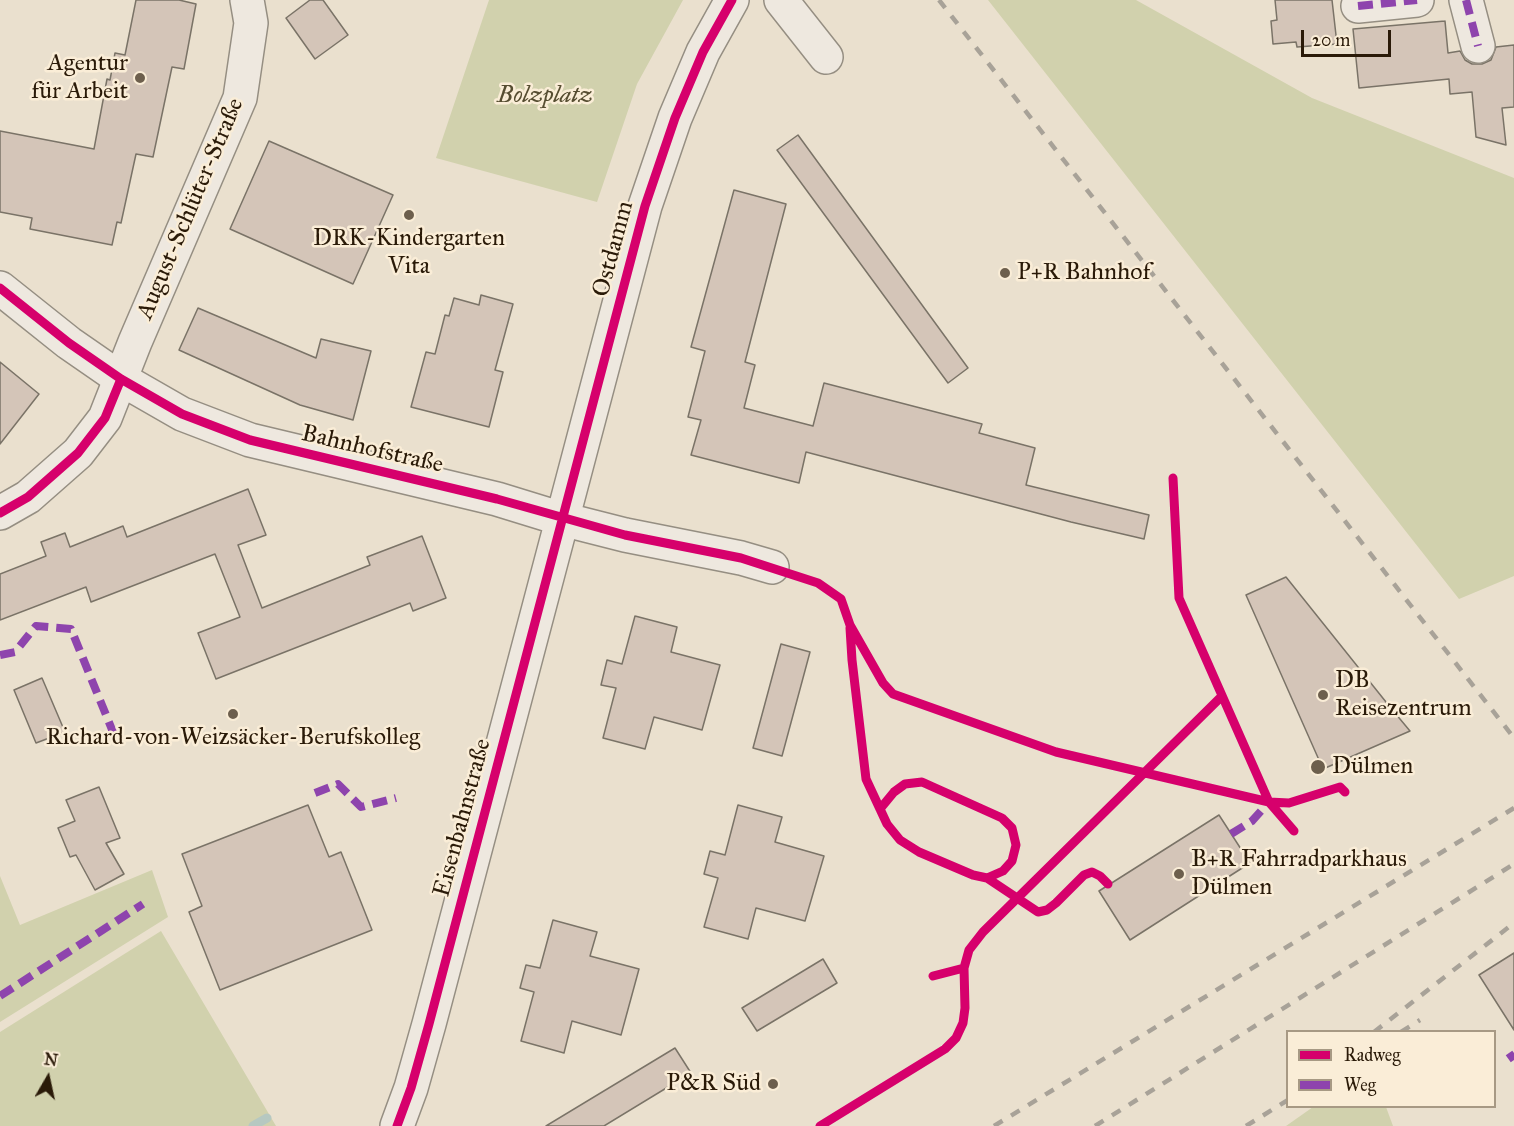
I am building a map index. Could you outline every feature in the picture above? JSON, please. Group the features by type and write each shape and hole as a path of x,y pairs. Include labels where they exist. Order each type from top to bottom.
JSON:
{"street":[{"name":"August-Schlüter-Straße","path":"0,513 28,497 78,453 105,418 135,342 240,98 251,23 247,0"},
{"name":"Ostdamm","path":"562,519 645,206 675,118 703,52 732,0"},
{"path":"781,0 826,57"},
{"path":"1358,6 1417,0"},
{"path":"1466,0 1478,46"},
{"name":"Bahnhofstraße","path":"0,288 69,343 121,379 182,414 250,440 497,500 625,536 741,558 772,567"},
{"name":"Eisenbahnstraße","path":"397,1126 411,1088 432,1013 562,519"}],"green space":[{"name":"Bolzplatz","path":"489,0 683,0 637,84 597,202 436,158"},
{"path":"988,0 1136,0 1312,98 1514,178 1514,576 1459,599"},
{"path":"152,870 168,917 0,1022 0,876 20,925"},
{"path":"161,931 276,1126 0,1126 0,1032"},
{"path":"1312,1108 1386,1108 1393,1126 1286,1126"}],"building":[{"path":"136,0 179,0 196,4 184,69 172,67 153,157 136,154 121,223 117,222 112,245 30,229 32,218 0,212 0,131 94,149 107,79 110,80 115,53 125,55"},
{"path":"310,0 323,0 348,35 315,59 286,18"},
{"path":"1275,0 1332,0 1337,44 1297,47 1296,42 1273,44 1271,21 1277,20"},
{"path":"1445,21 1448,53 1460,51 1465,60 1472,64 1482,64 1491,60 1496,47 1514,45 1514,107 1502,108 1506,145 1476,137 1472,92 1450,94 1449,79 1359,88 1353,29"},
{"path":"798,135 968,368 948,383 777,150"},
{"path":"269,141 393,195 353,284 230,229"},
{"path":"734,190 786,204 745,362 755,365 744,408 813,426 824,383 982,424 979,433 1035,448 1026,485 1149,515 1144,539 806,452 799,483 691,455 701,420 688,417 705,351 691,347"},
{"path":"481,295 513,304 495,370 503,372 489,427 411,407 426,352 435,354 445,315 449,316 454,298 479,305"},
{"path":"198,308 316,358 321,339 371,351 353,420 300,405 179,350"},
{"path":"0,362 39,394 0,444"},
{"path":"248,489 266,535 238,545 262,608 370,565 367,557 422,536 446,598 413,611 410,603 216,679 198,633 240,617 215,554 91,602 86,587 0,620 0,574 46,556 41,542 65,533 70,547 123,526 127,537"},
{"path":"1286,577 1410,731 1323,769 1246,595"},
{"path":"635,616 677,627 671,652 720,665 702,730 654,717 645,749 603,738 616,688 601,685 607,660 622,664"},
{"path":"781,644 810,652 782,756 753,748"},
{"path":"42,678 65,732 36,743 14,690"},
{"path":"99,787 120,838 106,843 124,874 95,890 76,855 70,857 58,828 75,821 66,800"},
{"path":"308,805 329,857 341,852 372,930 220,990 189,912 202,906 182,854"},
{"path":"738,805 782,817 775,842 824,856 805,921 756,908 748,939 704,927 718,878 704,874 710,851 725,855"},
{"name":"B+R Fahrradparkhaus Dülmen","path":"1219,815 1250,863 1130,940 1099,891"},
{"path":"553,920 597,932 590,956 639,969 621,1035 572,1021 564,1053 521,1041 534,992 520,988 526,965 540,968"},
{"path":"1514,953 1514,1030 1479,975"},
{"path":"823,959 837,983 757,1031 742,1008"},
{"path":"675,1048 691,1073 604,1126 546,1126"}],"waterway":[{"path":"253,1126 267,1118"}],"railway":[{"path":"939,0 1514,738"},
{"path":"994,1126 1514,808"},
{"path":"1095,1126 1514,864"},
{"path":"1377,1030 1514,923"},
{"path":"1404,1030 1420,1020"},
{"path":"1246,1126 1286,1101"}],"marked path":[{"path":"1358,6 1417,0"},
{"path":"1466,0 1478,46"},
{"path":"0,655 15,652 36,626 71,629 115,737"},
{"path":"315,793 338,784 361,807 396,798"},
{"path":"1231,834 1252,821 1269,802 1266,801"},
{"path":"0,996 143,904"},
{"path":"1509,1053 1514,1060"}],"cycle path":[{"path":"397,1126 411,1088 429,1024 645,206 675,118 703,52 732,0"},
{"path":"0,288 69,343 121,379 182,414 250,440 497,499 625,535 741,558 818,583 841,599 850,625 883,683 893,694 1056,752 1269,802 1289,803 1340,787 1345,792"},
{"path":"0,513 28,497 78,453 105,418 121,379"},
{"path":"1173,478 1179,598 1269,802 1294,831"},
{"path":"850,628 866,779 887,824 900,840 919,852 973,875 987,878 1003,871 1012,861 1016,845 1012,828 1002,818 922,782 905,784 894,792 880,809"},
{"path":"933,976 964,968 969,950 983,932 1221,697"},
{"path":"987,878 1038,912 1047,910 1056,903 1084,875 1092,872 1108,884"},
{"path":"820,1126 945,1049 956,1038 963,1023 965,1008 964,968"}],"place":[{"name":"Agentur für Arbeit","path":"140,78"},
{"name":"DRK-Kindergarten Vita","path":"409,215"},
{"name":"P+R Bahnhof","path":"1005,273"},
{"name":"DB Reisezentrum","path":"1323,695"},
{"name":"Richard-von-Weizsäcker-Berufskolleg","path":"233,714"},
{"name":"Dülmen","path":"1318,767"},
{"name":"B+R Fahrradparkhaus Dülmen","path":"1179,874"},
{"name":"P&R Süd","path":"773,1084"}]}
